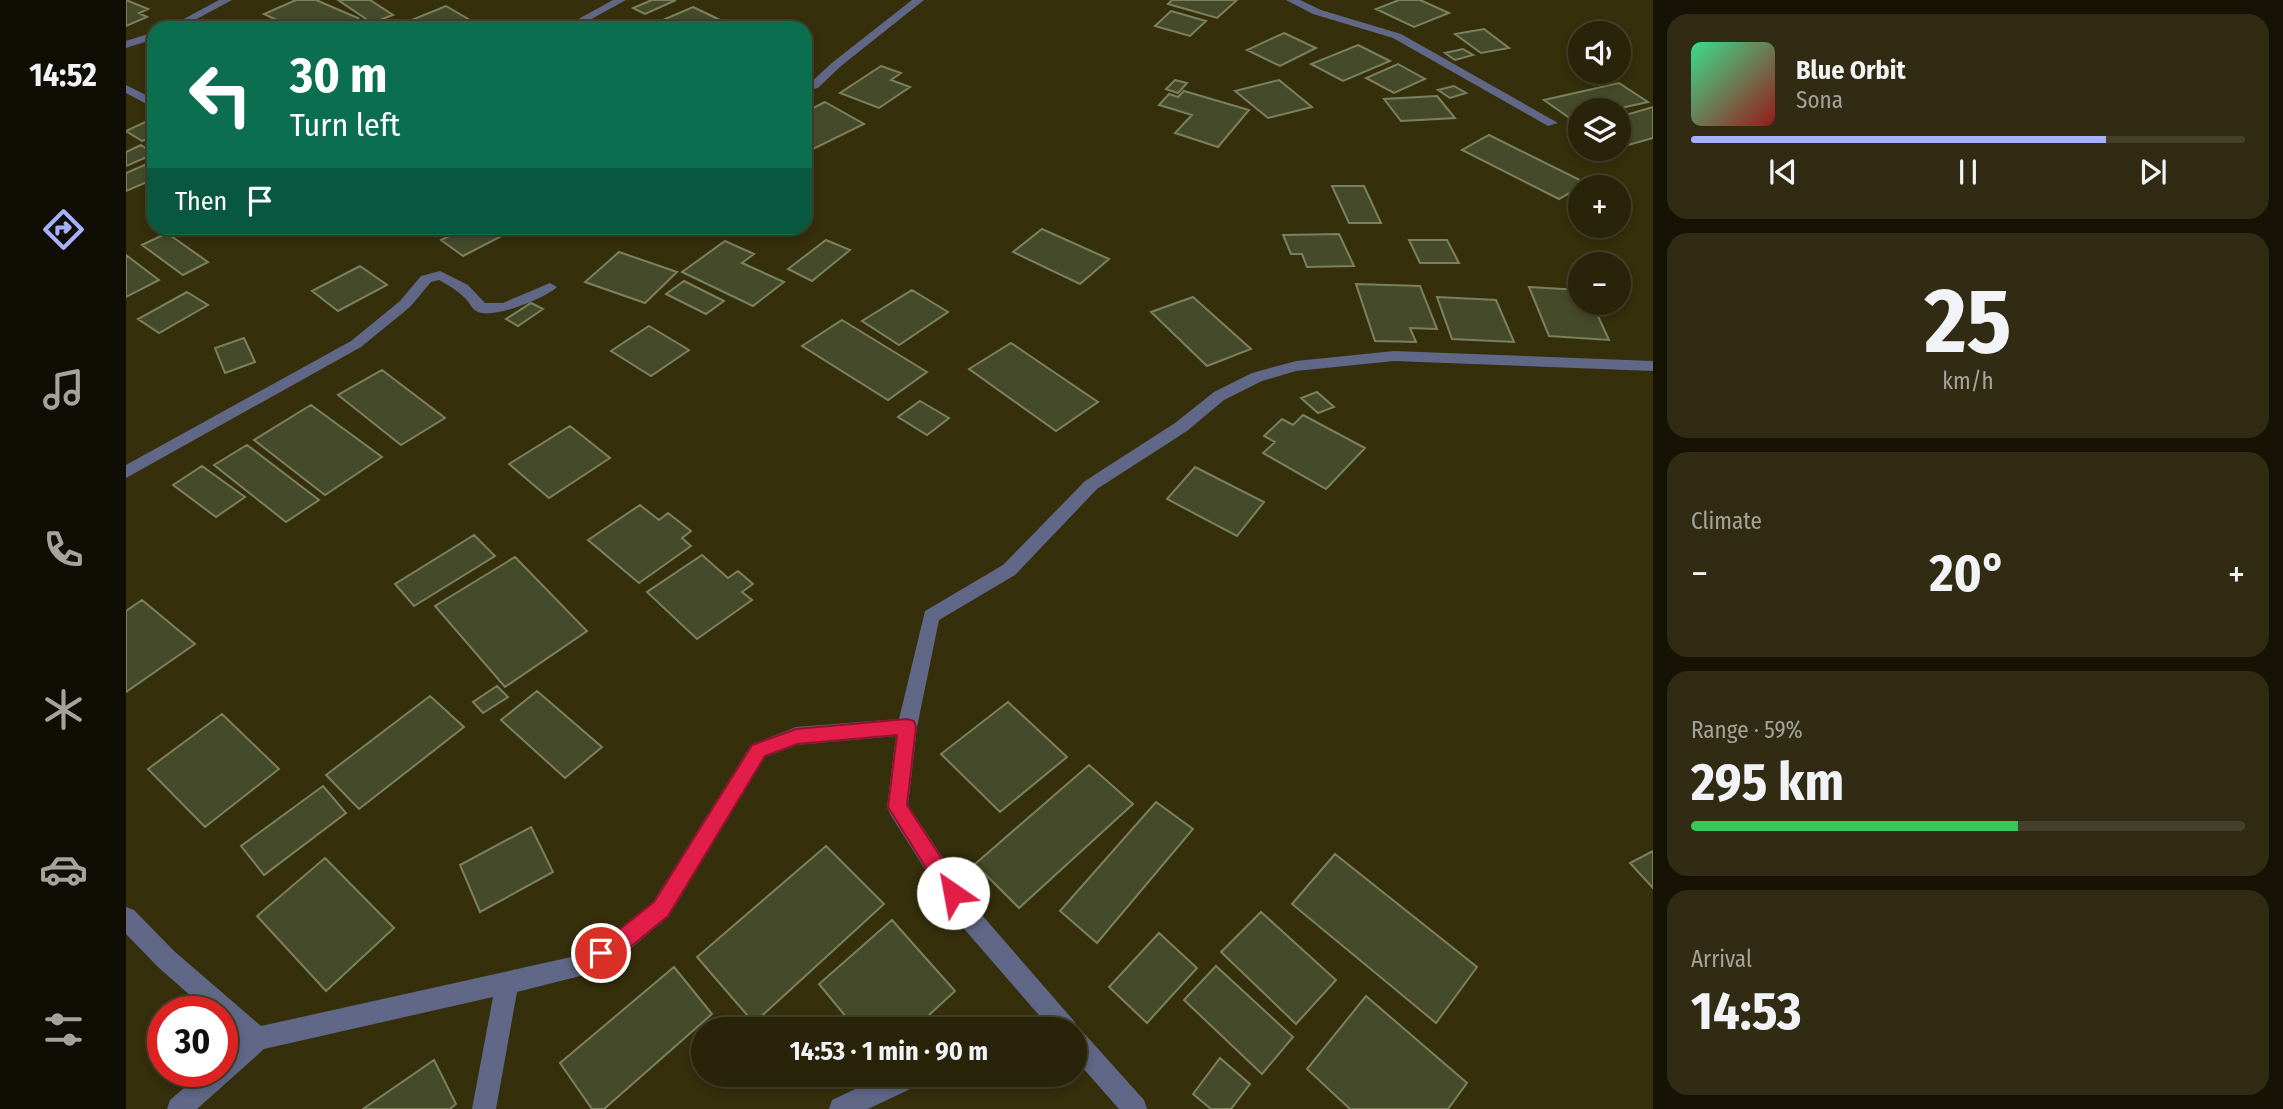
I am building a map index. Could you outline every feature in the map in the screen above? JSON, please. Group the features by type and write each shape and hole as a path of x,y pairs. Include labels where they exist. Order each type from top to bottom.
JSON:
{"street":[{"path":"186,21 227,0"},
{"path":"580,21 621,0"},
{"path":"812,86 919,0"},
{"path":"1291,0 1317,12 1397,36 1552,123"},
{"path":"126,45 147,38"},
{"path":"126,88 147,100"},
{"path":"126,472 356,344 405,304 426,279 440,275 456,283 467,289 481,308 505,307 550,287"},
{"path":"1056,1017 967,915 897,807 907,727 931,616 1009,570 1091,485 1181,427 1219,397 1257,377 1296,366 1394,356 1653,366"},
{"path":"179,1109 258,1039 580,966 622,941 661,909 758,751 796,736 907,727"},
{"path":"126,918 166,958 258,1039"},
{"path":"484,1109 507,982"},
{"path":"1087,1054 1135,1109"},
{"path":"841,1109 887,1087"}],"building":[{"path":"126,0 148,9 139,13 147,17 126,26"},
{"path":"296,0 316,0 358,18 352,21 278,21 264,14"},
{"path":"338,0 370,0 393,15 369,21"},
{"path":"652,0 676,0 645,14 633,8"},
{"path":"1172,0 1237,0 1217,18 1168,4"},
{"path":"1399,0 1420,0 1449,13 1414,27 1376,9"},
{"path":"446,6 470,20 468,21 409,21"},
{"path":"693,7 722,21 660,21"},
{"path":"1171,11 1206,21 1190,36 1155,26"},
{"path":"1484,29 1509,48 1481,53 1455,34"},
{"path":"1284,33 1316,48 1280,66 1247,50"},
{"path":"1358,45 1390,61 1343,81 1311,64"},
{"path":"1463,49 1473,55 1455,60 1445,53"},
{"path":"1398,64 1425,79 1394,93 1366,78"},
{"path":"881,66 901,73 891,80 910,87 879,108 840,93"},
{"path":"1175,80 1187,83 1178,93 1166,89"},
{"path":"1279,80 1312,107 1268,118 1235,91"},
{"path":"1621,84 1648,102 1631,106 1631,98 1568,98 1568,117 1544,100"},
{"path":"1454,86 1466,93 1450,98 1438,90"},
{"path":"1184,91 1249,110 1218,147 1175,133 1192,115 1159,105 1169,94 1178,97"},
{"path":"1437,96 1455,118 1401,121 1384,99"},
{"path":"825,102 864,124 812,150 812,108"},
{"path":"1653,107 1653,138 1631,144 1631,113"},
{"path":"145,122 147,139 142,141 126,131"},
{"path":"1489,135 1570,175 1568,194 1559,199 1462,150"},
{"path":"141,145 147,149 147,157 126,166 126,152"},
{"path":"147,164 147,182 126,191 126,173"},
{"path":"1332,186 1364,186 1381,223 1349,223"},
{"path":"1042,229 1109,259 1080,284 1013,252"},
{"path":"1339,234 1354,266 1307,267 1302,254 1291,254 1283,235"},
{"path":"163,235 170,235 208,262 183,275 142,245"},
{"path":"451,235 504,235 463,256 441,240"},
{"path":"826,240 850,250 812,281 788,269"},
{"path":"1409,240 1447,240 1459,263 1420,263"},
{"path":"725,241 754,254 742,263 784,282 753,306 682,272"},
{"path":"619,252 677,272 645,303 585,282"},
{"path":"126,255 159,280 126,297"},
{"path":"360,266 387,285 338,311 312,291"},
{"path":"684,281 724,301 706,314 666,294"},
{"path":"1356,284 1420,286 1437,329 1410,328 1416,342 1375,341"},
{"path":"1529,287 1568,289 1568,315 1598,315 1609,340 1549,336"},
{"path":"912,290 948,312 899,345 862,321"},
{"path":"187,292 208,305 159,333 138,319"},
{"path":"1193,297 1251,349 1207,366 1151,312"},
{"path":"1437,297 1496,300 1514,342 1452,339"},
{"path":"531,303 543,309 518,326 506,319"},
{"path":"842,320 927,372 888,400 802,346"},
{"path":"649,326 689,350 651,376 611,351"},
{"path":"244,338 255,362 225,373 215,348"},
{"path":"1011,343 1098,402 1056,431 969,369"},
{"path":"382,370 445,418 401,445 338,395"},
{"path":"1317,392 1334,407 1318,413 1301,398"},
{"path":"920,401 949,418 927,435 898,417"},
{"path":"311,405 382,457 325,495 254,440"},
{"path":"1303,415 1365,448 1326,489 1263,453 1275,442 1264,436 1282,419 1293,425"},
{"path":"570,426 610,458 549,498 509,464"},
{"path":"247,445 319,500 286,522 214,465"},
{"path":"202,466 245,497 216,517 173,485"},
{"path":"1195,467 1264,502 1237,536 1167,499"},
{"path":"640,505 659,520 668,513 691,531 682,538 691,546 639,583 588,540"},
{"path":"474,535 495,556 414,606 395,584"},
{"path":"702,555 728,578 738,571 753,584 742,592 752,600 697,639 647,592"},
{"path":"515,557 587,631 505,687 435,606"},
{"path":"142,600 195,644 126,692 126,611"},
{"path":"497,686 508,697 483,713 473,702"},
{"path":"537,691 602,747 565,778 501,720"},
{"path":"430,696 464,727 359,809 326,775"},
{"path":"1008,702 1067,757 1000,812 941,754"},
{"path":"222,714 279,769 205,827 148,769"},
{"path":"1089,765 1133,804 1019,908 975,864"},
{"path":"323,786 346,813 264,875 241,846"},
{"path":"1156,802 1193,829 1097,943 1060,911"},
{"path":"531,827 553,872 480,912 460,865"},
{"path":"826,846 884,904 761,1017 749,1017 697,957"},
{"path":"1653,851 1653,888 1630,863"},
{"path":"1335,854 1477,967 1436,1023 1292,904"},
{"path":"325,858 394,928 326,991 257,916"},
{"path":"1261,912 1336,980 1296,1024 1221,952"},
{"path":"892,920 955,991 927,1017 846,1017 819,984"},
{"path":"1159,933 1197,968 1147,1023 1109,987"},
{"path":"1216,966 1293,1037 1262,1074 1184,1000"},
{"path":"674,967 712,1014 709,1017 691,1017 691,1032 604,1109 592,1109 560,1063"},
{"path":"1366,996 1467,1083 1448,1109 1350,1109 1307,1069"},
{"path":"1220,1058 1250,1084 1231,1109 1211,1109 1193,1094"},
{"path":"434,1060 456,1104 450,1109 363,1109"}],"route":[{"path":"601,953 622,941 661,909 758,751 796,736 907,727 897,807 953,893"}]}
